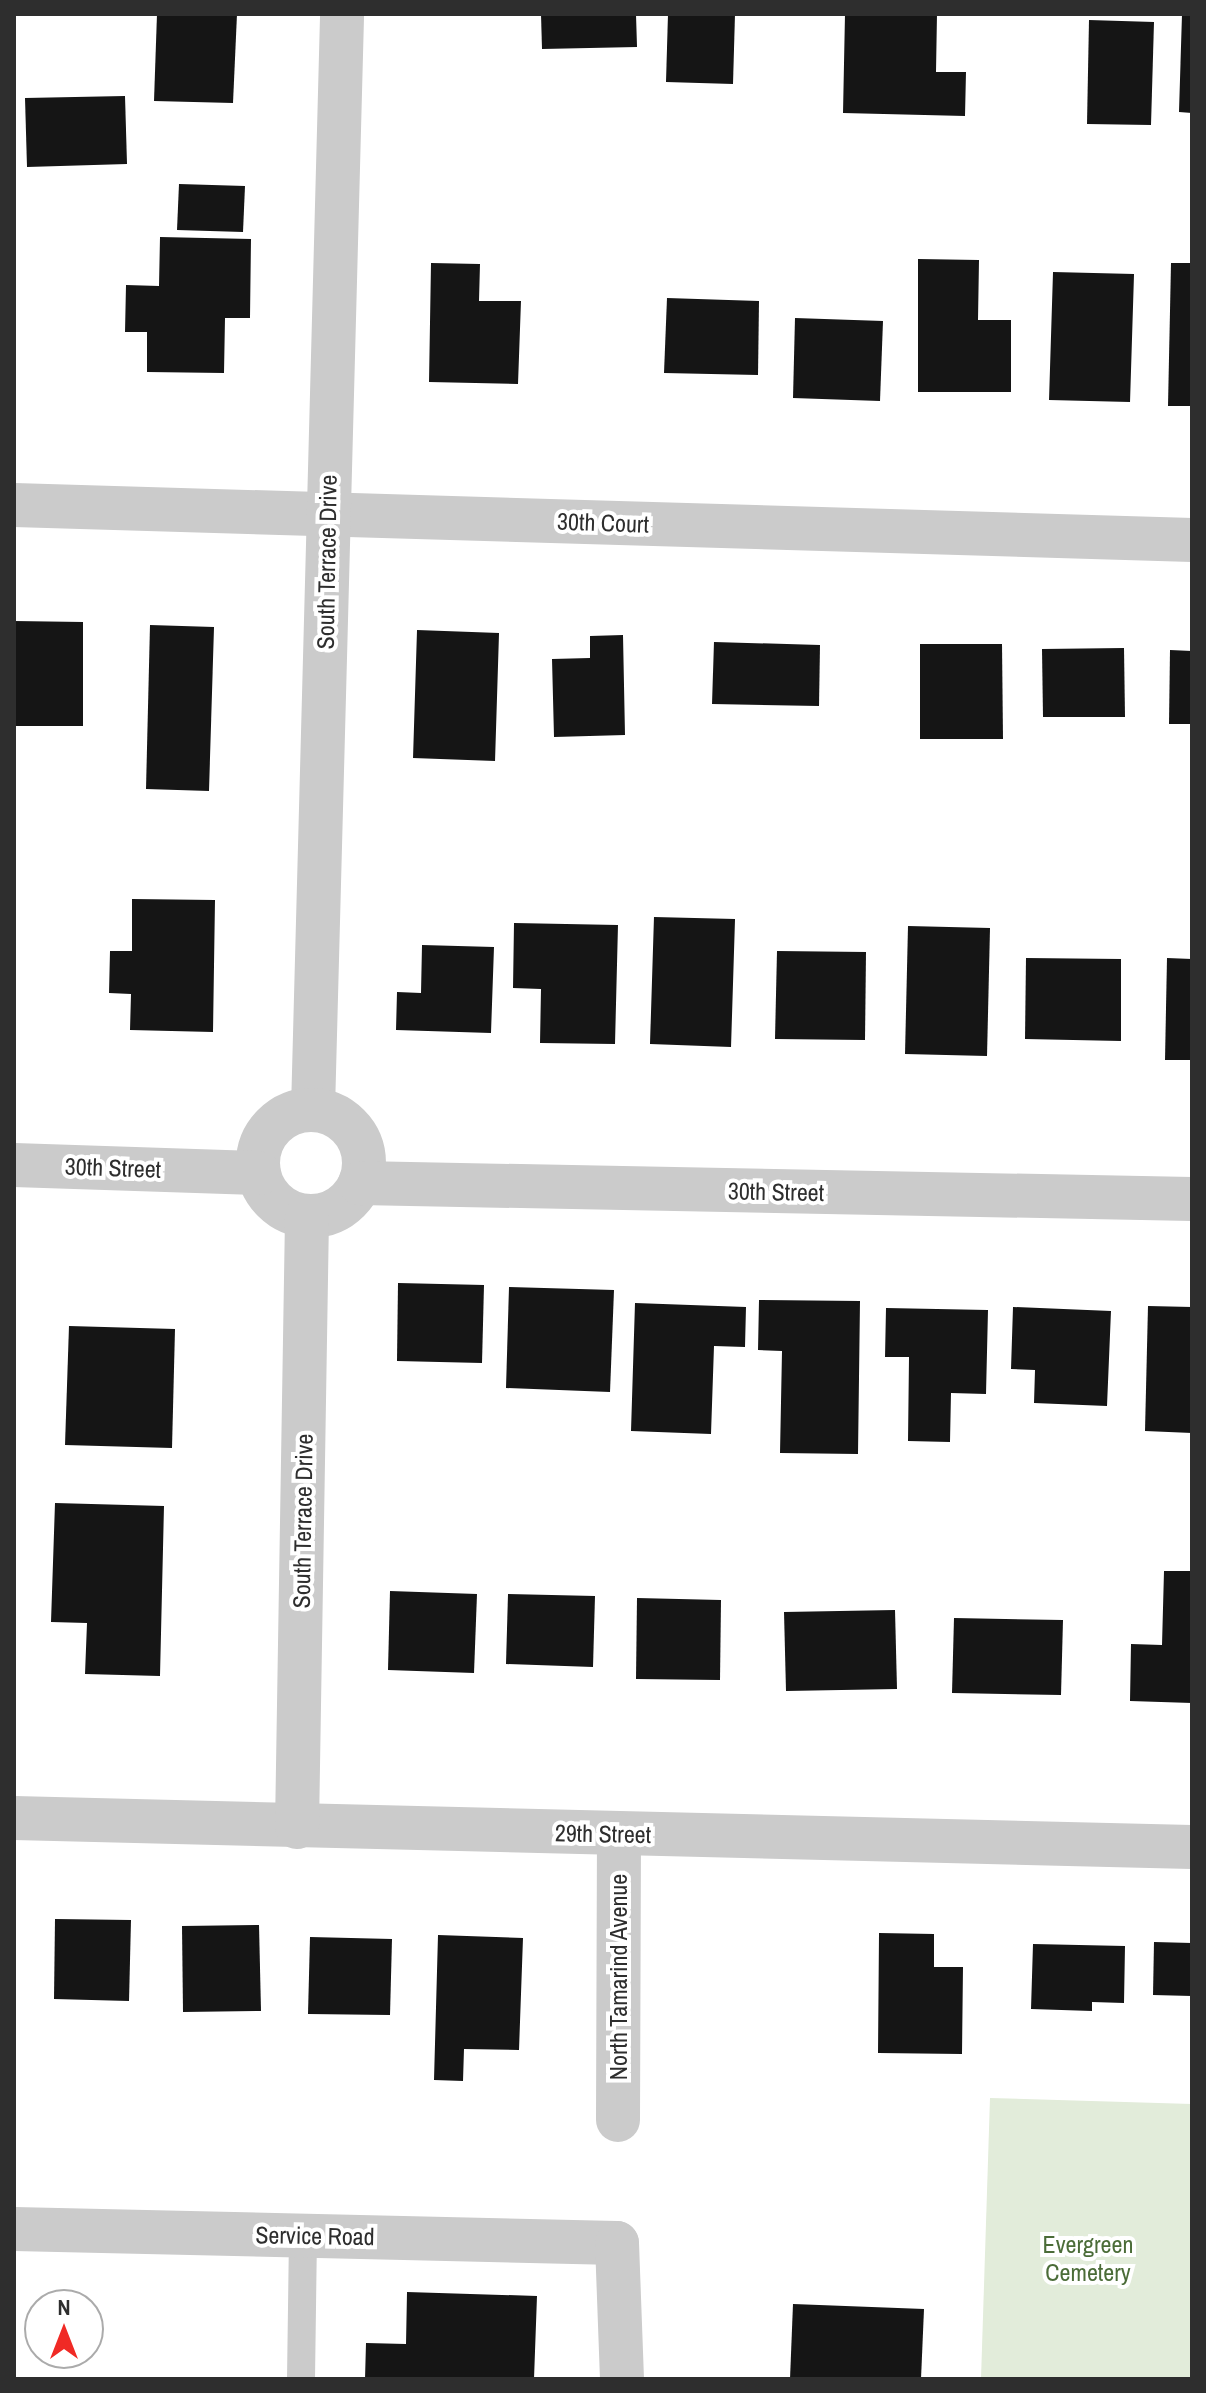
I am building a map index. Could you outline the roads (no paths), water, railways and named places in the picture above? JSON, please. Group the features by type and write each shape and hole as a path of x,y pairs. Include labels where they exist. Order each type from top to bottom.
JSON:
{"street":[{"name":"South Terrace Drive","path":"313,1110 342,14"},
{"name":"30th Court","path":"14,505 1192,540"},
{"path":"313,1110 330,1113 356,1134 364,1167 360,1183 339,1208 307,1216 276,1203 259,1173 262,1142 272,1129 297,1112 313,1110"},
{"name":"30th Street","path":"14,1165 259,1173"},
{"name":"30th Street","path":"360,1183 1192,1199"},
{"name":"South Terrace Drive","path":"297,1827 307,1216"},
{"name":"29th Street","path":"14,1818 1192,1847"},
{"name":"North Tamarind Avenue","path":"618,2120 619,1835"},
{"name":"Service Road","path":"14,2229 617,2243 622,2379"}],"lane":[{"path":"301,2379 303,2236"}],"park label":[{"name":"Evergreen Cemetery","path":"1088,2259"}]}
